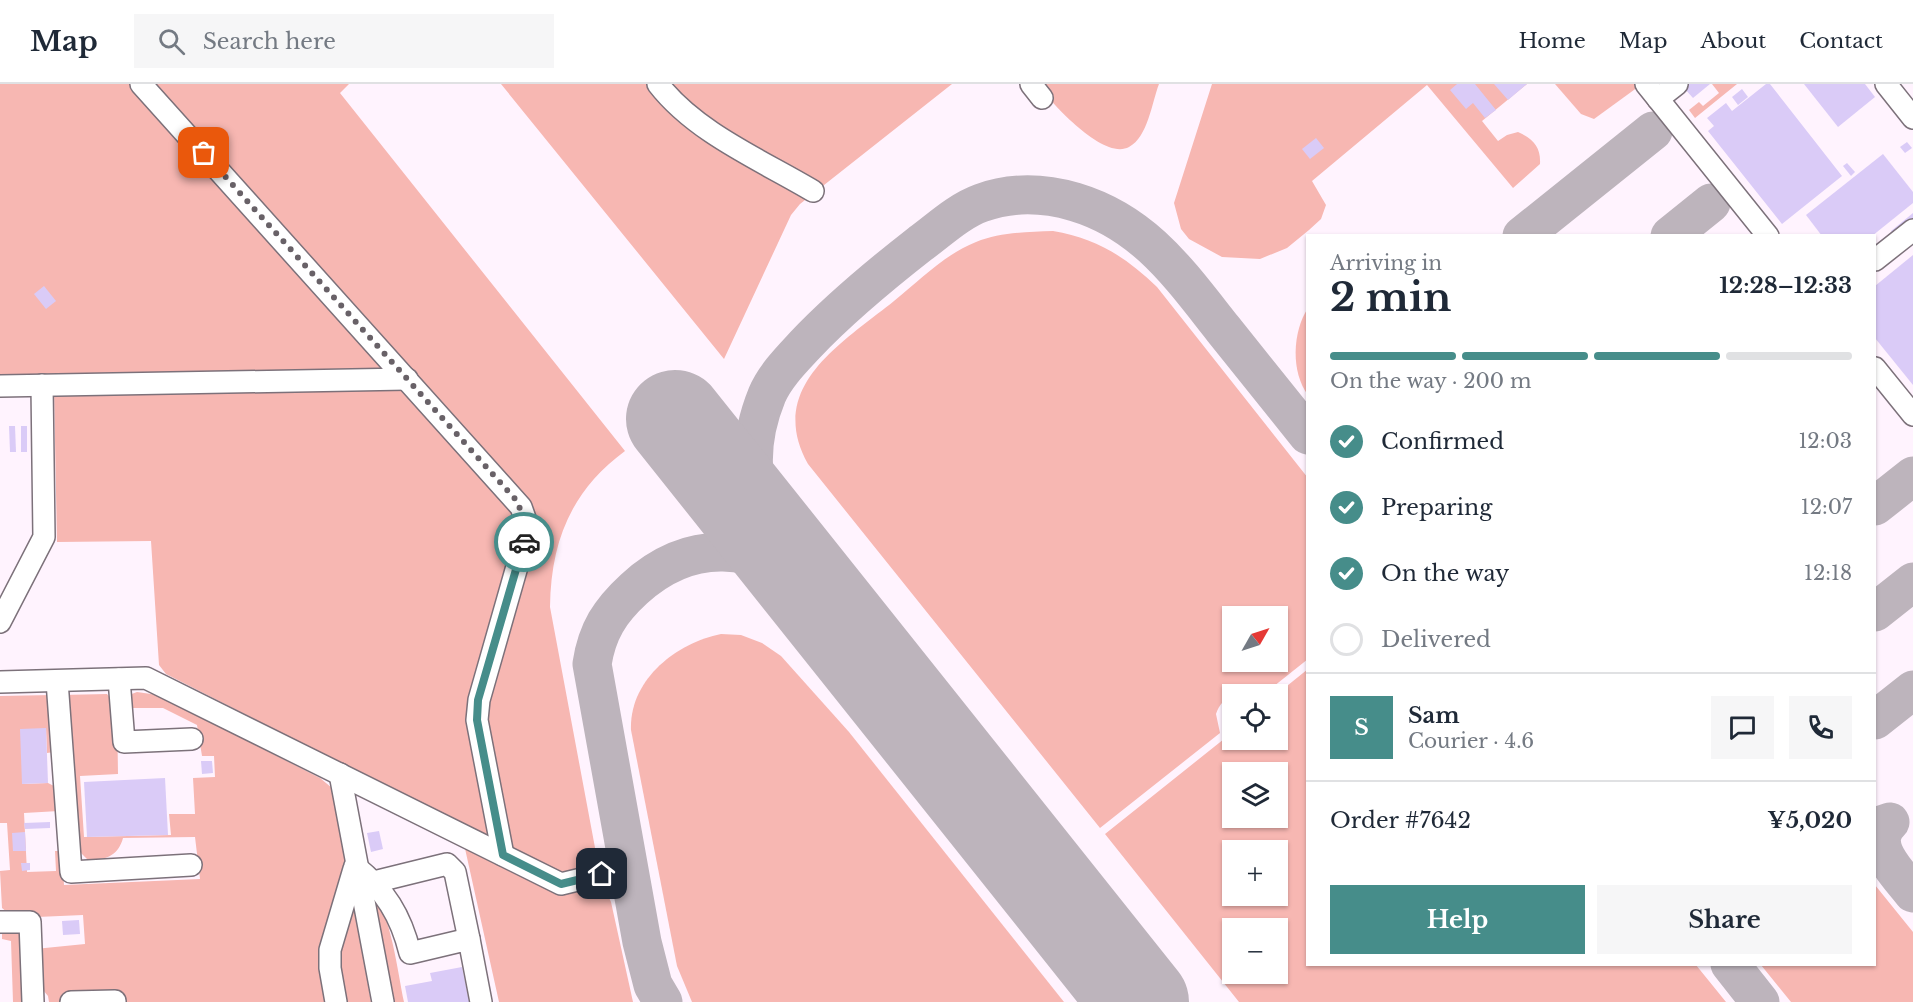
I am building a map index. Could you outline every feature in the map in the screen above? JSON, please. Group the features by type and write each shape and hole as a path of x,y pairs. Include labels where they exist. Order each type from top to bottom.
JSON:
{"lane":[{"path":"141,84 516,500 527,524 478,710 478,739 503,855"},
{"path":"658,84 672,102 697,122 813,190"},
{"path":"1677,84 1652,92 1766,234"},
{"path":"1886,84 1913,118"},
{"path":"1876,259 1913,230"},
{"path":"1876,369 1913,415"},
{"path":"0,386 407,379"},
{"path":"3,612 44,537 42,386"},
{"path":"0,682 146,678 561,884 602,874"},
{"path":"120,679 124,742 192,739"},
{"path":"57,681 71,872 191,865"},
{"path":"340,774 355,866 383,1002"},
{"path":"374,882 447,864 455,872 481,1002"},
{"path":"355,866 374,882 390,902 404,929 410,953 469,939"},
{"path":"336,1002 330,968 330,950 355,866"},
{"path":"0,922 30,922 33,1002"},
{"path":"71,1002 115,1001"}],"shaded area":[{"path":"0,84 135,84 380,361 380,369 376,375 0,378"},
{"path":"146,84 349,84 340,93 625,451 606,466 578,501 560,539 551,583 550,607 596,853 587,866 563,875 506,844 484,708 533,524"},
{"path":"501,84 952,84 800,204 791,215 724,359"},
{"path":"1037,84 1159,84 1141,135 1129,147 1118,149 1106,146 1078,128"},
{"path":"1212,84 1527,84 1482,121 1498,141 1518,132 1528,138 1537,148 1540,164 1513,188 1427,85 1312,181 1326,205 1321,219 1309,230 1287,248 1260,259 1222,257 1189,239 1181,229 1174,203"},
{"path":"1555,84 1636,84 1638,87 1594,119 1581,114"},
{"path":"1712,84 1737,84 1695,118 1689,110 1699,102 1703,106 1719,93"},
{"path":"1053,231 1069,234 1110,250 1134,267 1157,287 1306,475 1306,661 1277,684 1222,684 1222,703 1216,714 1220,733 1100,828 808,464 797,437 796,412 803,390 815,369 853,333 933,268 965,247 994,236"},
{"path":"1306,312 1306,392 1296,364 1296,340"},
{"path":"404,386 522,523 474,690 494,841 166,674 159,665 151,541 57,542 54,389"},
{"path":"721,634 741,635 762,643 781,656 849,732 1064,1002 692,1002 677,966 631,730 632,712 638,695 658,667 672,655 688,646"},
{"path":"1306,671 1306,966 1697,966 1726,1002 1239,1002 1225,984 1288,984 1288,918 1222,918 1222,981 1105,834 1222,741 1222,750 1288,750 1288,685"},
{"path":"137,692 158,695 320,778 332,788 350,866 330,1002 49,1002 48,996 38,984 35,949 85,944 83,915 14,918 2,908 0,871 10,870 7,823 0,823 0,696 53,695 54,752 47,753 46,728 22,784 48,783 54,786 59,811 24,813 27,872 56,871 55,851 62,851 64,885 200,879 195,837 123,838 114,854 99,859 87,859 74,846 61,695 107,694 117,706 118,774 80,776 84,837 171,835 169,814 195,814 193,778 215,777 214,756 202,756 197,725 163,708 125,708 129,695"},
{"path":"464,844 562,894 590,887 602,890 611,902 633,1002 499,1002"},
{"path":"1876,886 1913,932 1913,1002 1791,1002 1762,966 1876,966"},
{"path":"371,893 378,901 389,928 404,1002 394,1002"},
{"path":"353,898 371,1002 342,1002 337,963"},
{"path":"10,927 21,929 30,1002 13,1002 11,941 2,939 2,934"}],"building":[{"path":"1457,84 1475,84 1496,110 1485,118 1473,103 1466,109 1450,90"},
{"path":"1494,84 1527,84 1508,100"},
{"path":"1689,84 1710,84 1693,98 1684,88"},
{"path":"1766,84 1770,84 1842,176 1782,224 1708,131 1714,126 1707,118 1726,103 1732,111"},
{"path":"1804,84 1865,84 1875,97 1838,127"},
{"path":"1742,89 1748,97 1738,105 1732,97"},
{"path":"1316,138 1324,148 1310,159 1302,149"},
{"path":"1907,142 1912,148 1905,153 1900,147"},
{"path":"1883,154 1913,192 1913,203 1874,234 1820,234 1806,215"},
{"path":"1847,163 1855,172 1851,176 1843,166"},
{"path":"1913,213 1913,220 1894,235 1891,231"},
{"path":"1913,255 1913,385 1876,339 1876,285"},
{"path":"44,286 56,301 46,309 34,294"},
{"path":"9,426 15,426 16,452 10,452"},
{"path":"21,426 27,426 27,452 21,452"},
{"path":"46,728 48,783 22,784 20,729"},
{"path":"201,761 212,761 213,773 202,774"},
{"path":"165,778 168,835 87,837 84,782"},
{"path":"50,822 50,828 25,829 24,823"},
{"path":"379,831 383,849 371,852 367,833"},
{"path":"25,832 26,851 13,851 12,833"},
{"path":"21,863 30,863 30,870 22,871"},
{"path":"79,920 80,934 63,935 62,921"},
{"path":"462,967 469,1002 408,1002 405,986 432,981 430,973"}],"taxiway":[{"path":"1524,234 1653,131"},
{"path":"771,540 759,503 754,451 760,415 774,381 819,331 891,267 965,211 992,199 1016,195 1040,195 1075,202 1100,211 1141,237 1192,289 1306,432"},
{"path":"1672,234 1711,203"},
{"path":"1876,505 1913,476"},
{"path":"663,1002 653,985 642,942 592,664 597,641 611,614 634,589 655,572 700,554 723,552 746,555 768,562 791,574 812,591"},
{"path":"1876,611 1913,582"},
{"path":"1876,719 1913,690"},
{"path":"1876,827 1890,822 1883,831 1881,840 1883,849 1893,868 1913,893"},
{"path":"1732,966 1760,1002"}],"runway":[{"path":"675,419 1140,1002"}],"way so far":[{"path":"204,153 516,500 525,515 527,524 524,542"}],"route":[{"path":"524,542 478,700 478,739 503,855 561,884 602,874"}]}
